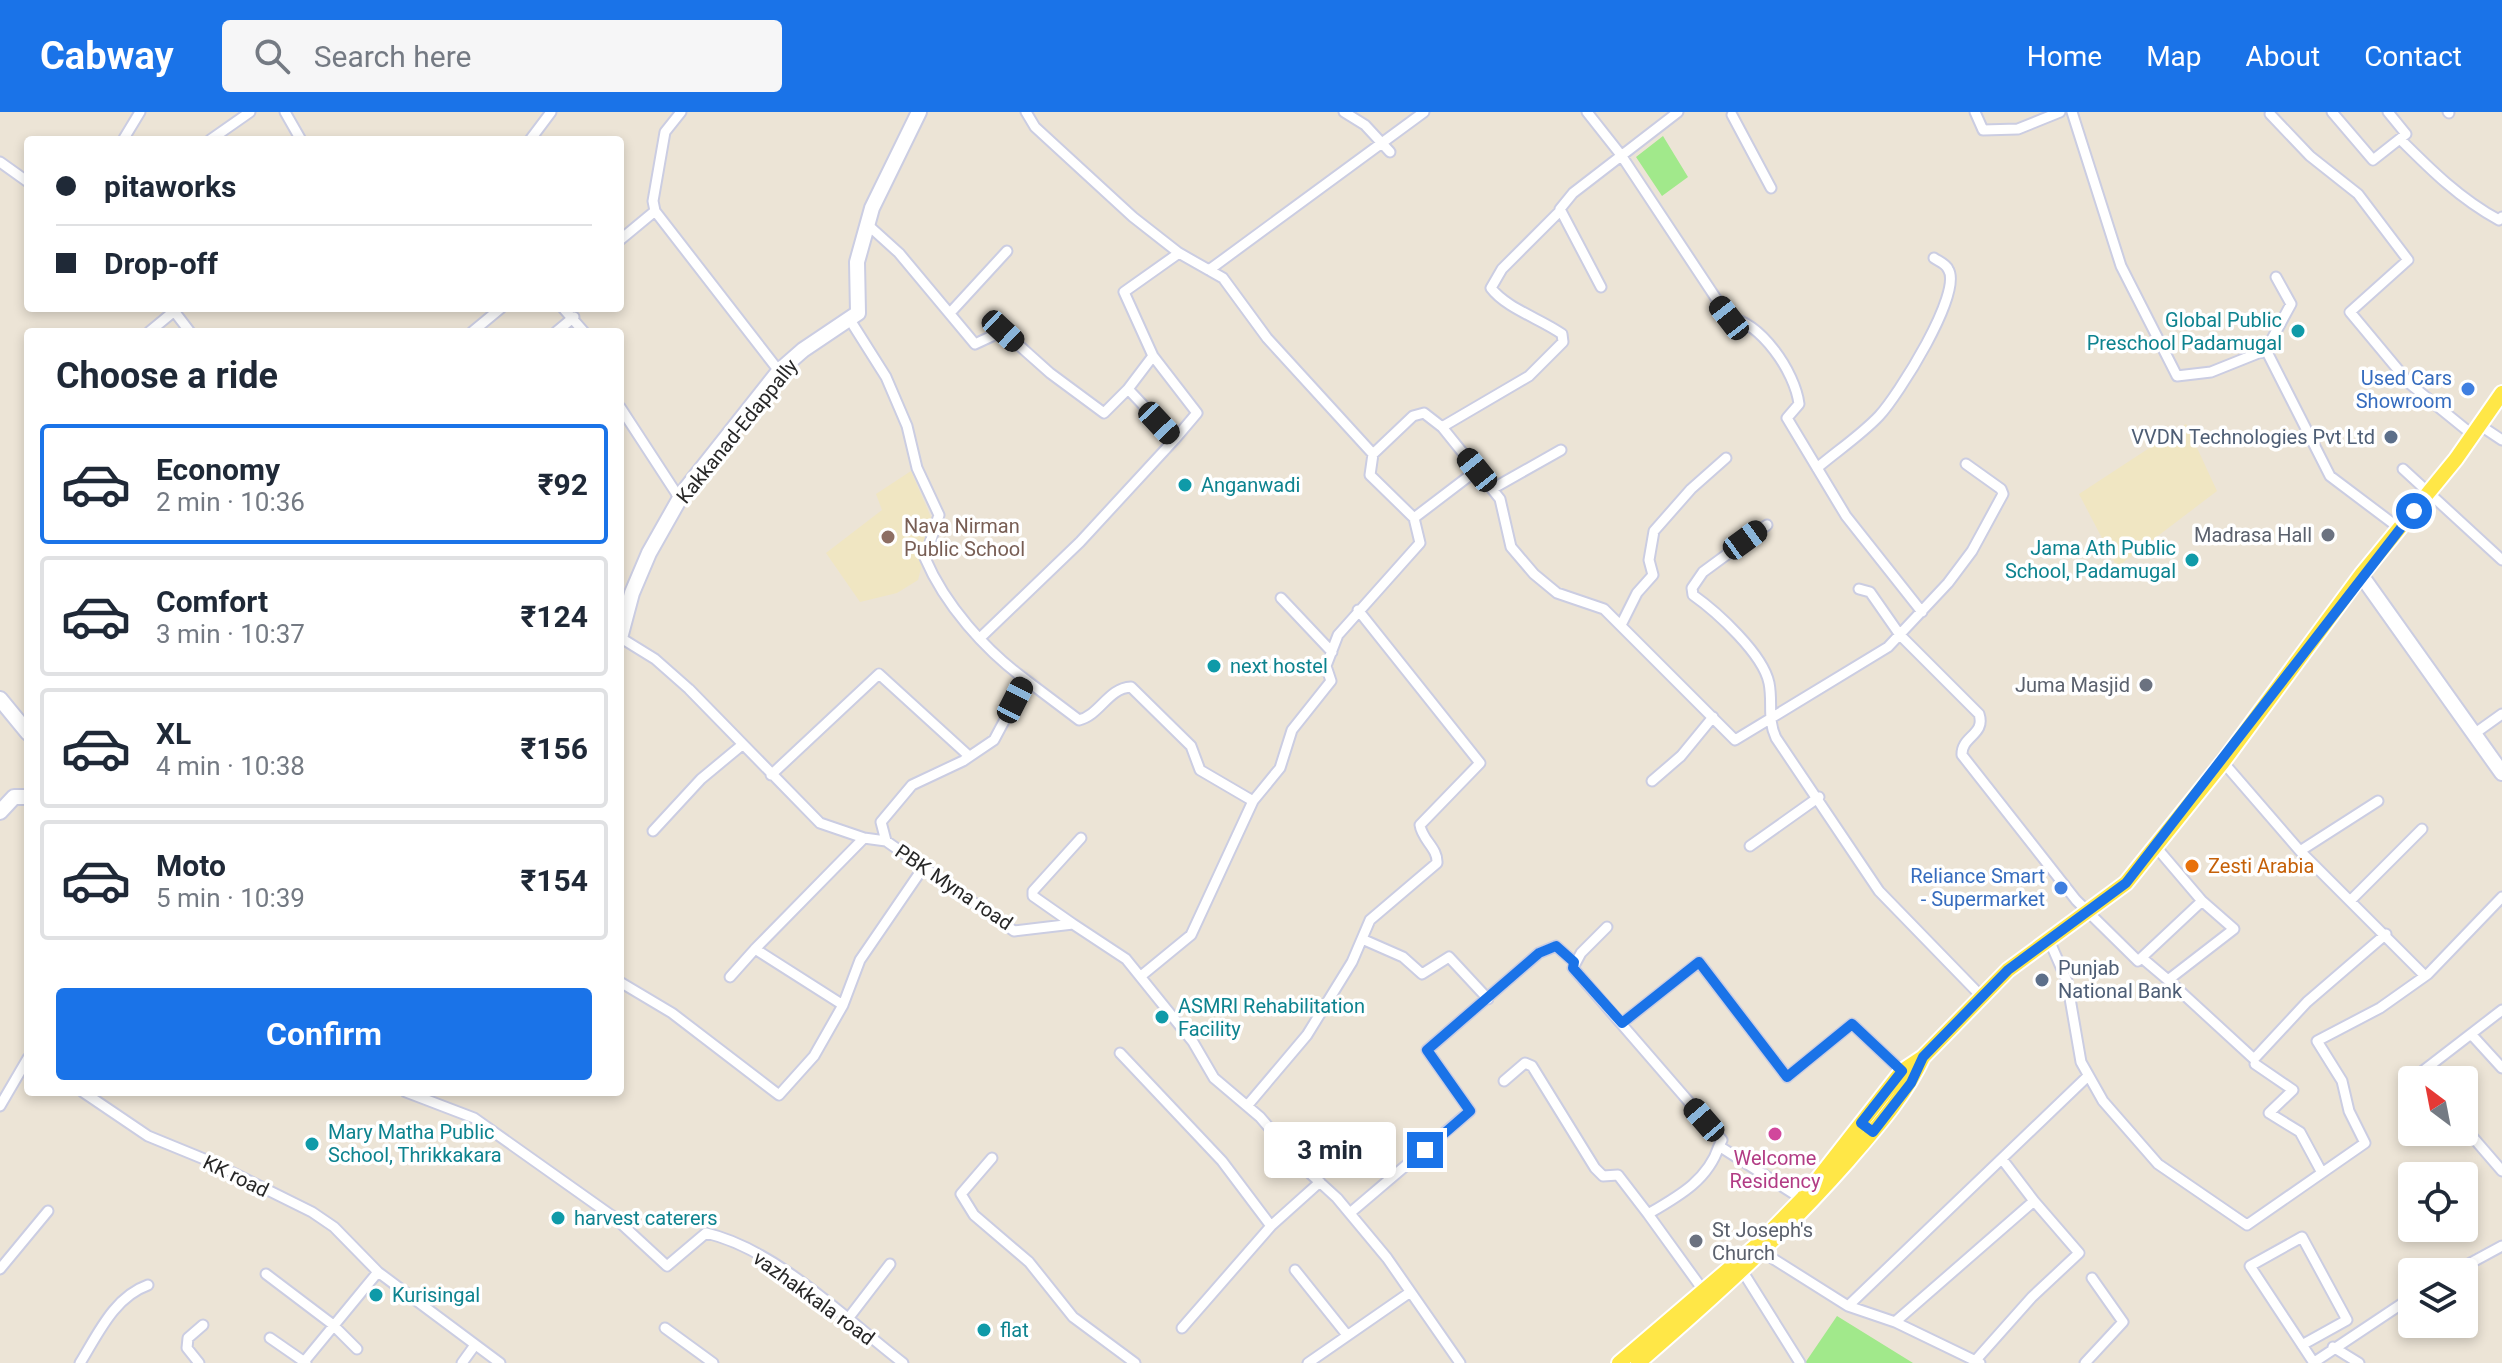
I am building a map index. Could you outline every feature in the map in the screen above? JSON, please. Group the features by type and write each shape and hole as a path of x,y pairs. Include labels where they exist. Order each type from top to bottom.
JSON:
{"main road":[{"path":"1638,1363 1764,1253 1867,1127 1902,1071 1923,1057 2008,970 2126,883 2223,762 2361,575 2478,431 2502,393"},
{"path":"1619,1363 1758,1244 1911,1083 1923,1057"}],"street":[{"path":"125,136 140,112"},
{"path":"216,136 250,112"},
{"path":"285,112 299,136"},
{"path":"533,136 551,112"},
{"path":"681,112 665,132 653,201 655,211 779,371"},
{"path":"1026,112 1035,127 1088,178 1179,253 1231,286 1267,338 1373,454"},
{"path":"1344,112 1365,125 1390,152"},
{"path":"1209,270 1424,112"},
{"path":"1587,112 1621,155 1729,318 1744,320 1768,342 1798,392 1799,404 1787,418 1865,542 1922,612"},
{"path":"1442,427 1529,376 1560,348 1562,334 1491,288 1502,269 1560,211 1573,193 1678,112"},
{"path":"1975,112 1983,130 2018,129 2060,112"},
{"path":"2072,112 2121,266 2177,376 2189,378 2211,372 2266,350 2291,304 2276,277"},
{"path":"2332,112 2373,160 2406,134 2388,112"},
{"path":"1733,113 1771,188"},
{"path":"914,114 882,182 868,225 857,262 858,313 850,320 886,377 907,426 917,468 939,515 925,558 935,583 1001,662 1079,720 1088,718 1119,689 1131,687 1191,746 1200,770 1253,801"},
{"path":"2270,114 2310,156 2358,194 2408,260 2350,312 2410,384 2478,431 2502,440"},
{"path":"2400,139 2456,192 2499,220 2502,217"},
{"path":"0,162 24,179"},
{"path":"624,237 655,211"},
{"path":"1560,211 1601,287"},
{"path":"868,225 899,253 975,344 1003,331 1050,373 1104,413 1128,389 1153,356"},
{"path":"950,313 1007,251"},
{"path":"980,638 1080,542 1197,413 1153,356 1124,292 1179,253"},
{"path":"1817,468 1876,419 1895,398 1942,318 1951,277 1948,268 1934,258"},
{"path":"154,328 174,312"},
{"path":"477,328 496,312"},
{"path":"568,312 581,328"},
{"path":"561,328 574,317"},
{"name":"Kakkanad-Edappally","path":"624,623 632,593 649,553 680,499 779,371 803,350 850,320"},
{"path":"2266,350 2330,476 2399,528"},
{"path":"1128,389 1175,439"},
{"path":"624,413 680,499"},
{"path":"1141,976 1191,935 1253,801 1280,768 1292,730 1331,681 1326,666 1338,635 1420,543 1414,518 1370,475 1373,454 1413,416 1424,413 1442,427 1500,499 1511,547 1534,574 1557,593 1604,609 1735,740 1769,723 1833,678 1855,669 1888,647 1922,612 1972,551 2003,494 2001,489 1966,464"},
{"path":"1492,489 1561,450"},
{"path":"1621,625 1637,593 1653,575 1649,560 1654,531 1691,489 1726,458"},
{"path":"2403,469 2502,560"},
{"path":"1414,518 1477,470"},
{"path":"1767,525 1703,572 1692,588 1693,595 1726,622 1765,670 1769,687 1769,723 1879,891 1982,997"},
{"path":"2361,575 2502,773"},
{"path":"1859,589 1870,592 1900,635 1979,714 1982,723 1979,731 1965,743 1962,755 2087,911 2138,961 2202,901"},
{"path":"1281,598 1332,652"},
{"path":"1247,1106 1307,1035 1352,962 1370,920 1437,863 1436,853 1421,833 1420,825 1480,763 1358,610"},
{"name":"PBK Myna road","path":"624,640 655,659 689,689 820,823 864,838 886,841 925,865 1014,931 1073,924"},
{"path":"771,775 879,674 969,756"},
{"path":"886,841 881,822 912,785 994,740 1026,680"},
{"path":"0,699 24,723"},
{"path":"2474,734 2502,714"},
{"path":"1652,781 1681,756 1713,717"},
{"path":"653,831 701,779 742,745"},
{"path":"2223,762 2300,851 2352,899 2425,976"},
{"path":"0,812 14,797 24,797"},
{"path":"1750,846 1819,797"},
{"path":"2300,851 2378,801"},
{"path":"2352,899 2422,829"},
{"path":"730,977 864,838"},
{"path":"1081,838 1033,891 1033,896 1126,959 1193,1042 1214,1078 1247,1106 1350,1213 1447,1340 1460,1363"},
{"path":"2156,847 2202,901 2234,929 2168,980"},
{"path":"624,984 672,1013 779,1095 814,1056 843,1005 860,960 925,865"},
{"path":"2049,940 2067,981 2076,1043 2088,1076 2118,1122 2158,1164 2247,1225 2365,1142 2349,1111 2342,1081 2317,1041 2380,1008 2425,976 2502,897"},
{"path":"1607,927 1574,962 1573,968 1722,1140 1713,1164 1699,1181 1648,1214"},
{"path":"2142,958 2254,1059 2307,1002 2386,934"},
{"path":"1362,939 1403,957 1422,974 1449,957 1488,999"},
{"path":"1350,1213 1470,1111 1427,1050 1539,953 1556,946 1574,962"},
{"path":"755,949 843,1005"},
{"path":"1622,1023 1699,962 1787,1077 1852,1024 1902,1071"},
{"path":"2429,1066 2502,1010"},
{"path":"2471,1034 2502,1068"},
{"path":"1120,1053 1222,1161 1271,1226"},
{"path":"1504,1081 1525,1063 1532,1066 1595,1168 1603,1176 1618,1175 1703,1290"},
{"path":"2255,1064 2293,1090 2269,1113 2300,1132 2321,1171"},
{"path":"0,1106 24,1065"},
{"path":"1848,1306 2088,1076"},
{"name":"KK road","path":"89,1096 148,1136 209,1161 312,1212 334,1227 378,1272 500,1363"},
{"name":"vazhakkala road","path":"416,1096 474,1118 615,1218 667,1266 706,1233 722,1237 771,1261 903,1363"},
{"path":"2478,1143 2502,1171"},
{"path":"1719,1146 1802,1199"},
{"path":"992,1158 961,1194 974,1215 1029,1262 1073,1317 1135,1363"},
{"path":"1764,1253 1848,1306 1895,1322 1978,1362 2032,1297 2079,1253 2002,1159"},
{"path":"1182,1328 1271,1226 1320,1182"},
{"path":"1895,1322 2034,1201"},
{"path":"0,1269 48,1211"},
{"path":"2302,1345 2347,1320 2302,1237 2250,1266 2302,1345 2314,1363 2333,1347 2398,1306"},
{"path":"2478,1259 2502,1246"},
{"path":"847,1320 890,1264"},
{"path":"1295,1270 1347,1335"},
{"path":"270,1338 304,1362 332,1324 378,1272"},
{"path":"1743,1272 1800,1363"},
{"path":"266,1274 332,1324 357,1349"},
{"path":"2085,1363 2123,1322 2092,1278"},
{"path":"80,1363 114,1310 129,1294 148,1285"},
{"path":"1308,1363 1409,1293"},
{"path":"199,1363 187,1348 188,1338 203,1325"},
{"path":"665,1328 713,1363"},
{"path":"462,1363 475,1345"},
{"path":"2333,1347 2359,1363"}],"shaded area":[{"path":"2186,424 2217,491 2117,567 2079,494"},
{"name":"Nava Nirman Public School","path":"911,471 933,522 918,580 897,593 860,602 826,553 882,510 876,494"}],"green space":[{"path":"1663,136 1688,177 1662,196 1636,157"},
{"path":"1837,1316 1913,1363 1805,1363"}],"place":[{"name":"Global Public Preschool Padamugal","path":"2298,331"},
{"name":"Used Cars Showroom","path":"2468,389"},
{"name":"VVDN Technologies Pvt Ltd","path":"2391,437"},
{"name":"Anganwadi","path":"1185,485"},
{"name":"Madrasa Hall","path":"2328,535"},
{"name":"Nava Nirman Public School","path":"888,537"},
{"name":"Jama Ath Public School, Padamugal","path":"2192,560"},
{"name":"next hostel","path":"1214,666"},
{"name":"Juma Masjid","path":"2146,685"},
{"name":"Zesti Arabia","path":"2192,866"},
{"name":"Reliance Smart - Supermarket","path":"2061,888"},
{"name":"Punjab National Bank","path":"2042,980"},
{"name":"ASMRI Rehabilitation Facility","path":"1162,1017"},
{"name":"Welcome Residency","path":"1775,1134"},
{"name":"Mary Matha Public School, Thrikkakara","path":"312,1144"},
{"name":"harvest caterers","path":"558,1218"},
{"name":"St Joseph's Church","path":"1696,1241"},
{"name":"Kurisingal","path":"376,1295"},
{"name":"flat","path":"984,1330"}],"route":[{"path":"1425,1150 1470,1111 1427,1050 1539,953 1556,946 1574,962 1573,968 1622,1023 1699,962 1787,1077 1852,1024 1902,1071 1861,1123 1873,1132 1911,1083 1923,1057 2008,970 2126,883 2223,762 2361,575 2414,511"}]}
